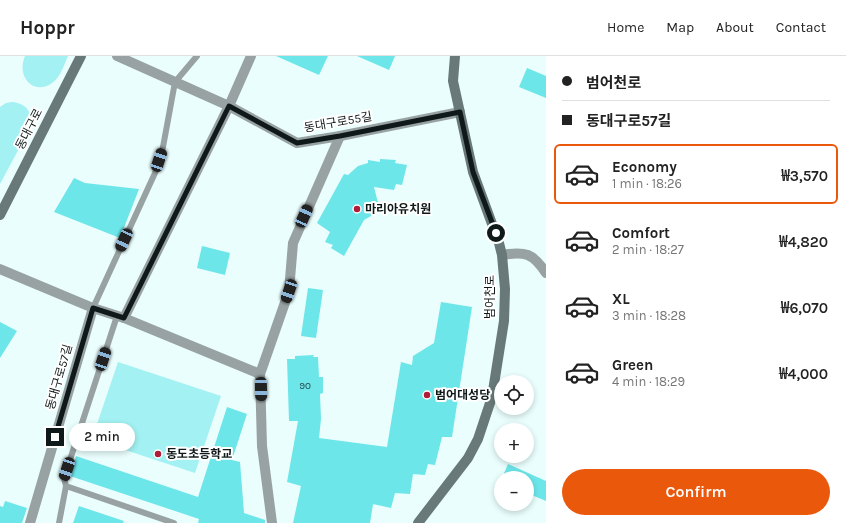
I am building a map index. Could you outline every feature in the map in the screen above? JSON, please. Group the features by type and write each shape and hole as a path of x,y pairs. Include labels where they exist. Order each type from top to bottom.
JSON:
{"main road":[{"name":"동대구로","path":"0,215 81,56"},
{"name":"범어천로","path":"418,523 468,458 478,439 492,398 504,321 505,289 502,255 473,172 454,80 455,56"}],"street":[{"name":"동대구로55길","path":"117,56 229,106 297,143 460,112"},
{"path":"120,317 229,106 251,56"},
{"path":"272,523 262,446 260,374 289,291 293,243 340,136"},
{"path":"502,255 518,252 530,255 546,273"},
{"path":"0,269 93,308 120,317 260,374"},
{"name":"동대구로57길","path":"30,523 93,308"}],"lane":[{"path":"93,308 155,173 163,147 175,82 196,56"},
{"path":"59,523 66,486 64,478 120,317"},
{"path":"66,486 174,523"}],"shaded area":[{"path":"25,56 68,56 62,71 55,81 39,87 33,86 25,77 23,64"},
{"path":"12,102 22,105 29,111 31,115 31,125 0,184 0,107 6,103"},
{"path":"118,362 221,396 195,473 92,439"}],"building":[{"path":"276,56 328,56 319,75"},
{"path":"357,56 395,56 389,70"},
{"path":"527,68 546,76 546,98 519,87"},
{"path":"380,159 396,160 395,163 407,165 402,185 396,184 394,190 374,187 380,211 364,220 344,256 331,248 333,245 325,242 330,232 317,223 344,174 348,175 358,166 368,163 368,160 380,162"},
{"path":"74,178 85,183 139,189 120,238 54,212"},
{"path":"202,246 230,253 225,275 197,268"},
{"path":"308,288 323,290 316,338 301,336"},
{"name":"범어대성당","path":"441,302 472,307 452,437 442,437 435,465 428,464 425,475 413,474 410,494 395,493 391,508 373,504 370,523 293,523 301,486 287,482 298,421 289,421 287,359 295,359 295,356 314,355 313,357 318,357 319,377 323,377 323,393 320,394 321,419 319,438 387,447 401,362 412,365 413,356 434,343"},
{"path":"0,322 17,331 0,358"},
{"path":"227,407 247,414 232,460 240,462 244,513 265,520 265,523 198,523 199,519 70,476 76,456 198,497"},
{"path":"508,464 524,471 505,471"},
{"path":"534,476 546,481 546,501 534,496"},
{"path":"5,501 27,508 22,523 0,523 0,506 3,507"},
{"path":"79,506 124,521 123,523 73,523"}],"place":[{"name":"마리아유치원","path":"357,209"},
{"name":"범어대성당","path":"427,395"},
{"name":"동도초등학교","path":"158,454"}],"route":[{"path":"55,437 93,308 124,318 229,106 297,143 460,112 473,172 496,233"}]}
